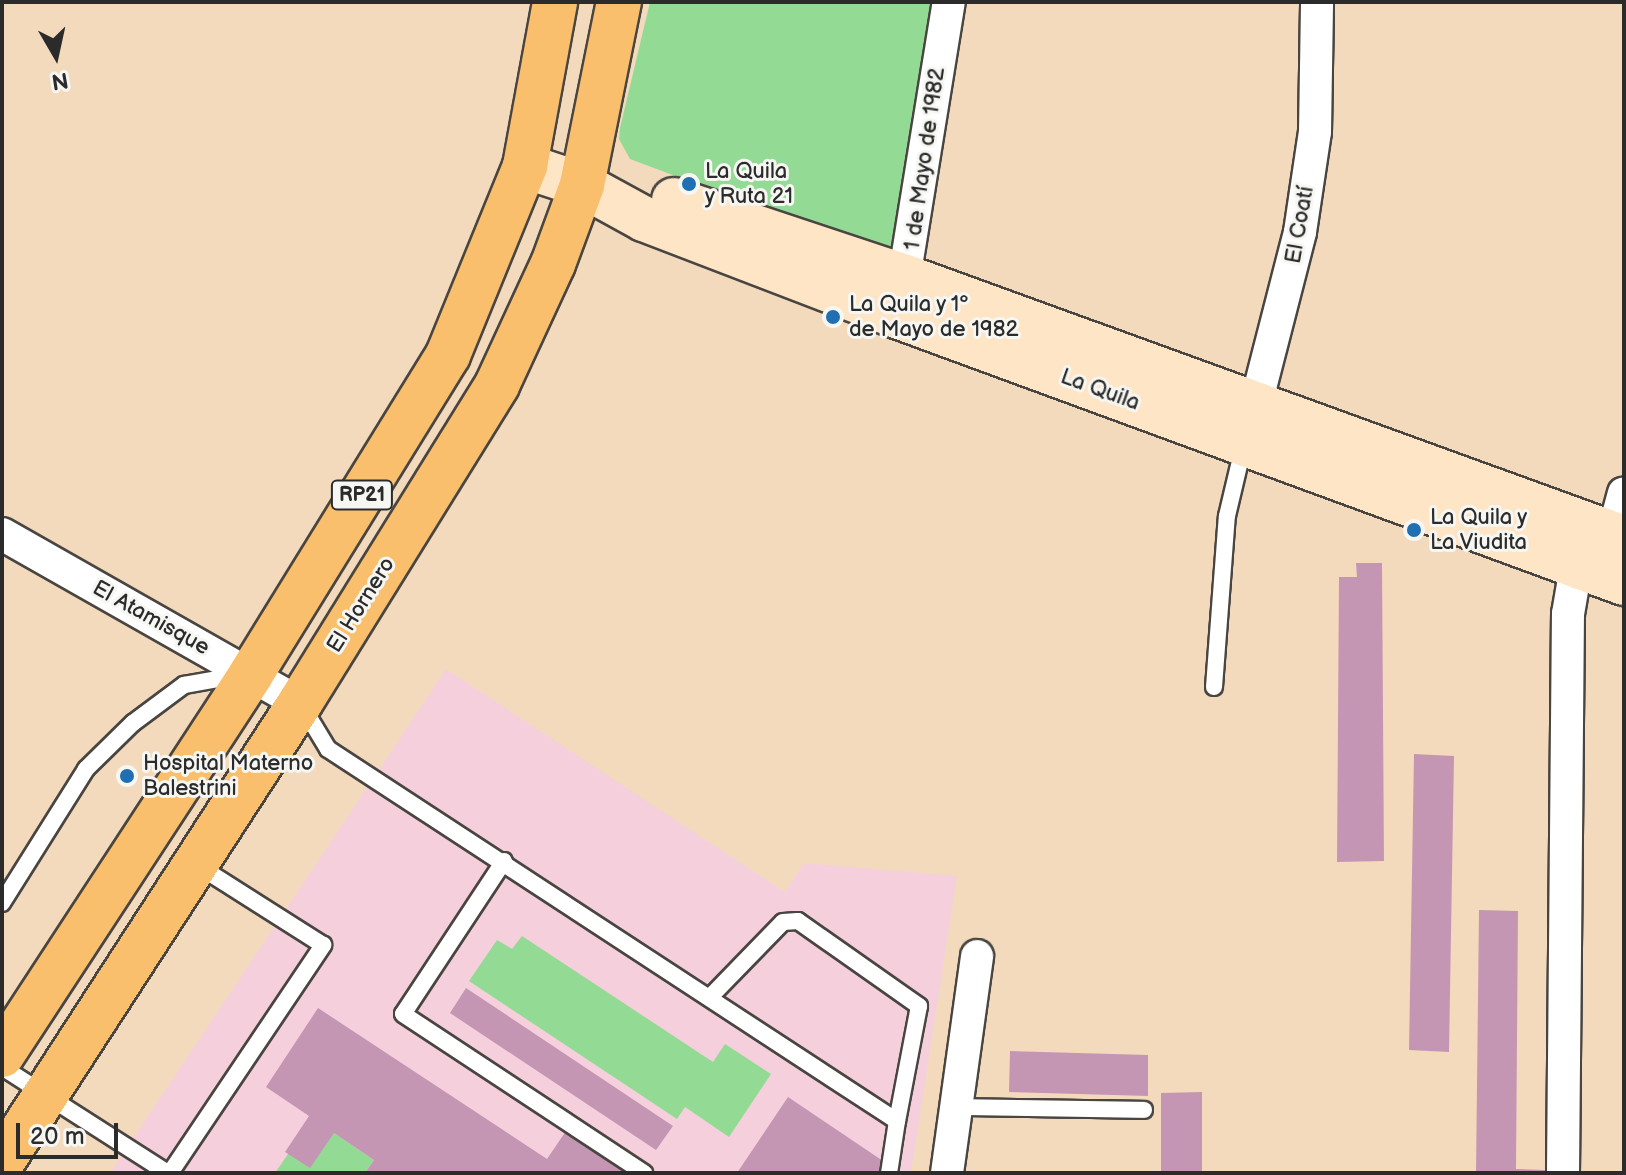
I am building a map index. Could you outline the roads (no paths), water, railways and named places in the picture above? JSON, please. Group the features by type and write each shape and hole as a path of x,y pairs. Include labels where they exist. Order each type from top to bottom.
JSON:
{"main road":[{"name":"RP21","path":"2,1055 251,674 448,355 488,268 525,166 555,2"},
{"name":"El Hornero","path":"2,1162 300,703 497,385 553,264 582,185 619,2"},
{"name":"La Quila","path":"525,166 582,185 644,219 901,296 1251,424 1576,567 1624,583"},
{"name":"La Quila","path":"1251,424 1620,521"}],"street":[{"name":"1 de Mayo de 1982","path":"901,296 949,2"},
{"name":"El Coatí","path":"1251,424 1295,258 1315,132 1317,2"},
{"path":"1563,1173 1568,614 1576,567 1620,521"},
{"name":"El Atamisque","path":"2,534 300,703"},
{"path":"947,1173 977,956"}],"lane":[{"path":"1214,687 1227,516 1251,424"},
{"path":"2,903 86,769 133,723 184,685 251,674"},
{"path":"300,703 328,749 711,996 897,1121"},
{"path":"504,861 403,1014 644,1173"},
{"path":"2,1067 169,1173 323,945 196,864"},
{"path":"711,996 783,922 798,921 919,1006 889,1173"},
{"path":"958,1107 1144,1110"}],"place":[{"name":"La Quila y Ruta 21","path":"689,184"},
{"name":"La Quila y 1º de Mayo de 1982","path":"833,317"},
{"name":"La Quila y La Viudita","path":"1414,530"},
{"name":"Hospital Materno Balestrini","path":"127,776"}]}
